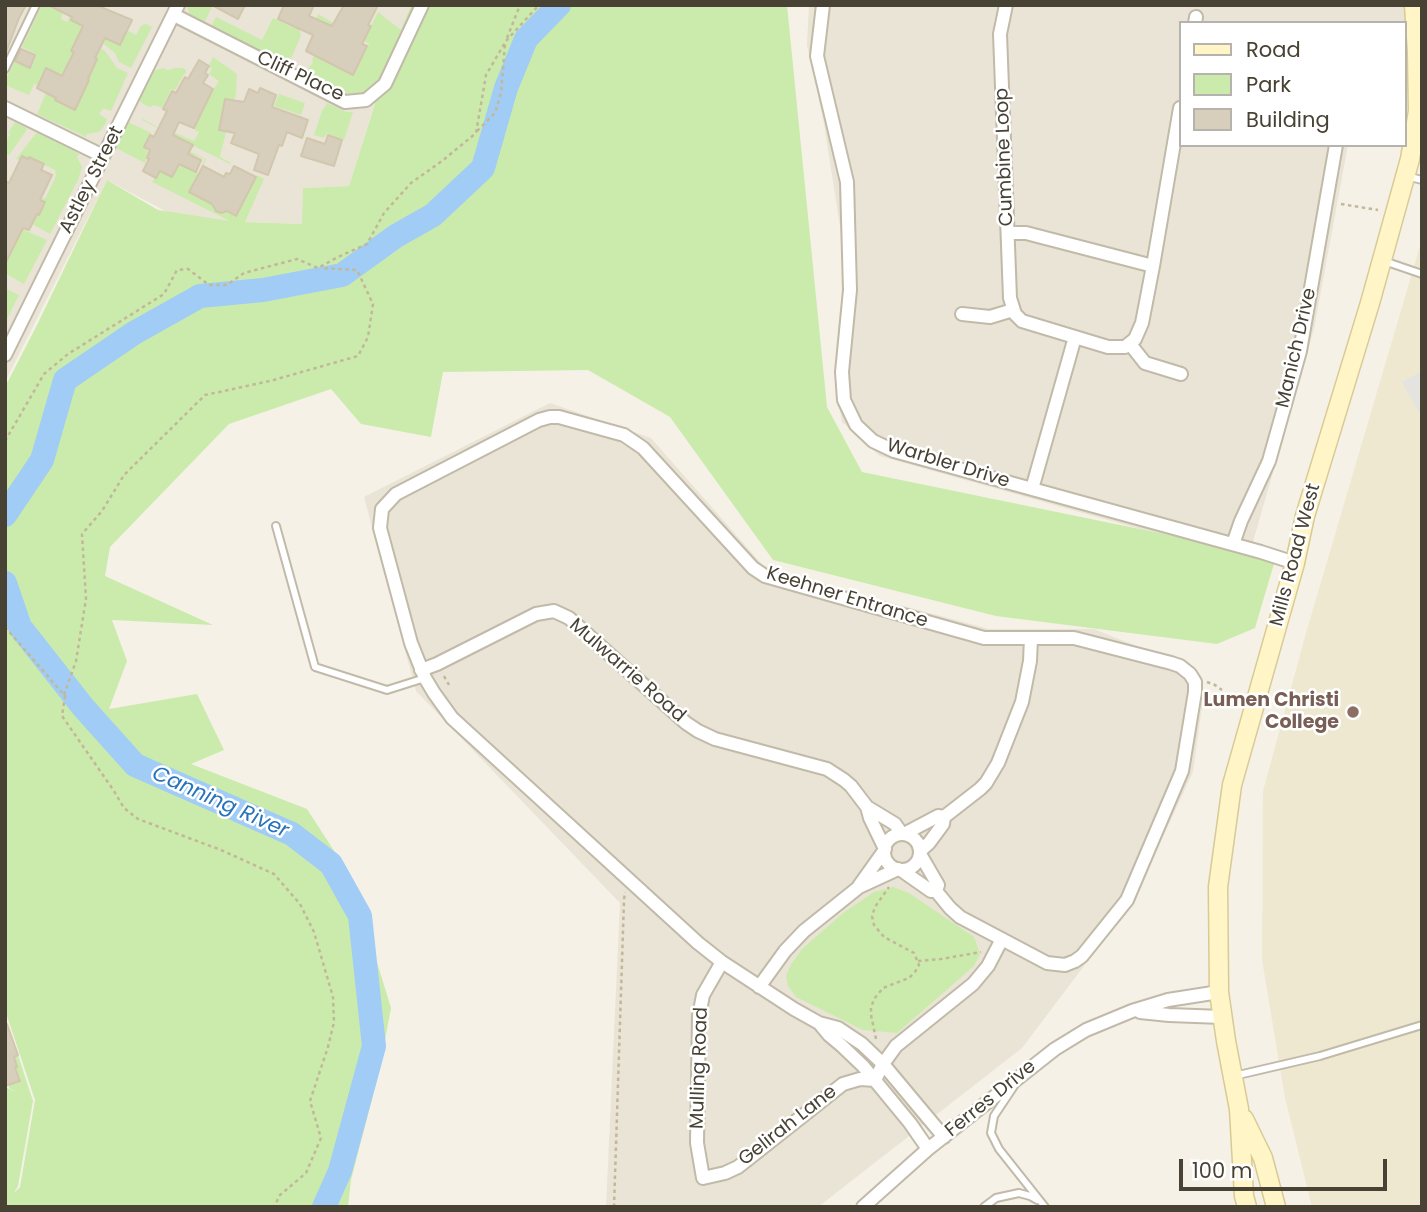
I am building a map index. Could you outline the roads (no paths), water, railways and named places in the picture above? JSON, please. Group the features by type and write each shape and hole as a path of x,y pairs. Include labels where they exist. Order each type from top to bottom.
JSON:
{"main road":[{"name":"Mills Road West","path":"1247,1207 1239,1110 1219,992 1218,887 1232,785 1305,516 1381,261 1413,178 1418,111 1414,5"},
{"name":"Mills Road West","path":"1239,1110 1263,1158 1276,1207"}],"street":[{"name":"Cliff Place","path":"176,10 345,102 366,100 384,84 422,5"},
{"name":"Warbler Drive","path":"823,5 817,56 847,182 850,290 842,372 844,400 856,425 873,441 894,451 1294,563"},
{"name":"Cumbine Loop","path":"1006,5 1000,34 1010,299 1013,310"},
{"name":"Astley Street","path":"5,355 176,10"},
{"path":"5,108 103,156"},
{"path":"962,314 990,317 1013,310 1018,318 1027,323 1108,347 1120,348 1130,344 1138,335 1142,323 1178,120"},
{"name":"Manich Drive","path":"1233,544 1269,461 1300,351 1336,147"},
{"path":"1008,233 1026,233 1153,266"},
{"path":"1032,489 1075,337"},
{"path":"1130,344 1145,363 1181,374"},
{"name":"Keehner Entrance","path":"900,869 931,891 936,891 960,917 1047,963 1060,965 1082,956 1127,900 1182,771 1195,692 1195,682 1190,674 1171,663 1074,638 984,638 765,576 753,568 643,448 624,435 559,417 550,416 539,420 396,494 382,509 380,528 411,643 423,674 438,700 462,728 722,962 819,1023 838,1027 862,1044 883,1064 944,1137"},
{"name":"Mulwarrie Road","path":"423,674 437,664 536,614 554,611 569,618 698,731 715,739 827,769 851,786 867,807 884,850"},
{"path":"759,987 804,931 859,887 913,866 943,824 944,817 986,783 998,763 1022,702 1030,661 1031,638"},
{"name":"Mulwarrie Road","path":"867,807 895,824 903,834"},
{"path":"859,887 892,836 903,834 938,816 944,817"},
{"path":"903,834 910,835 917,841 920,853"},
{"path":"884,850 888,863 895,869 900,869"},
{"name":"Keehner Entrance","path":"920,853 938,885 936,891"},
{"path":"875,1080 896,1046 972,984 988,966 1002,939"},
{"name":"Mulling Road","path":"703,1178 697,1143 699,1016 703,995 722,962"},
{"name":"Ferres Drive","path":"863,1207 928,1149 1022,1073 1086,1030 1168,1000 1219,992"},
{"name":"Ferres Drive","path":"1132,1011 1222,1017"},
{"name":"Keehner Entrance","path":"819,1023 875,1080 928,1149"},
{"name":"Gelirah Lane","path":"703,1178 738,1167 843,1084 860,1079 875,1080"}],"lane":[{"path":"5,69 36,5"},
{"path":"1381,261 1422,274"},
{"path":"276,526 314,667 387,691 423,674"},
{"path":"1232,1076 1321,1056 1422,1025"},
{"path":"1022,1073 994,1116 991,1133 999,1149 1043,1205"},
{"path":"984,1207 996,1199 1019,1193 1030,1196 1043,1205"}],"waterway":[{"name":"Canning River","path":"5,515 42,460 65,380 134,333 200,296 263,290 342,275 396,236 433,215 483,168 506,88 526,39 559,5"},
{"name":"Canning River","path":"5,583 20,627 83,707 135,765 292,834 331,864 360,916 374,1046 340,1171 324,1207"}],"place":[{"name":"Lumen Christi College","path":"1353,712"}]}
